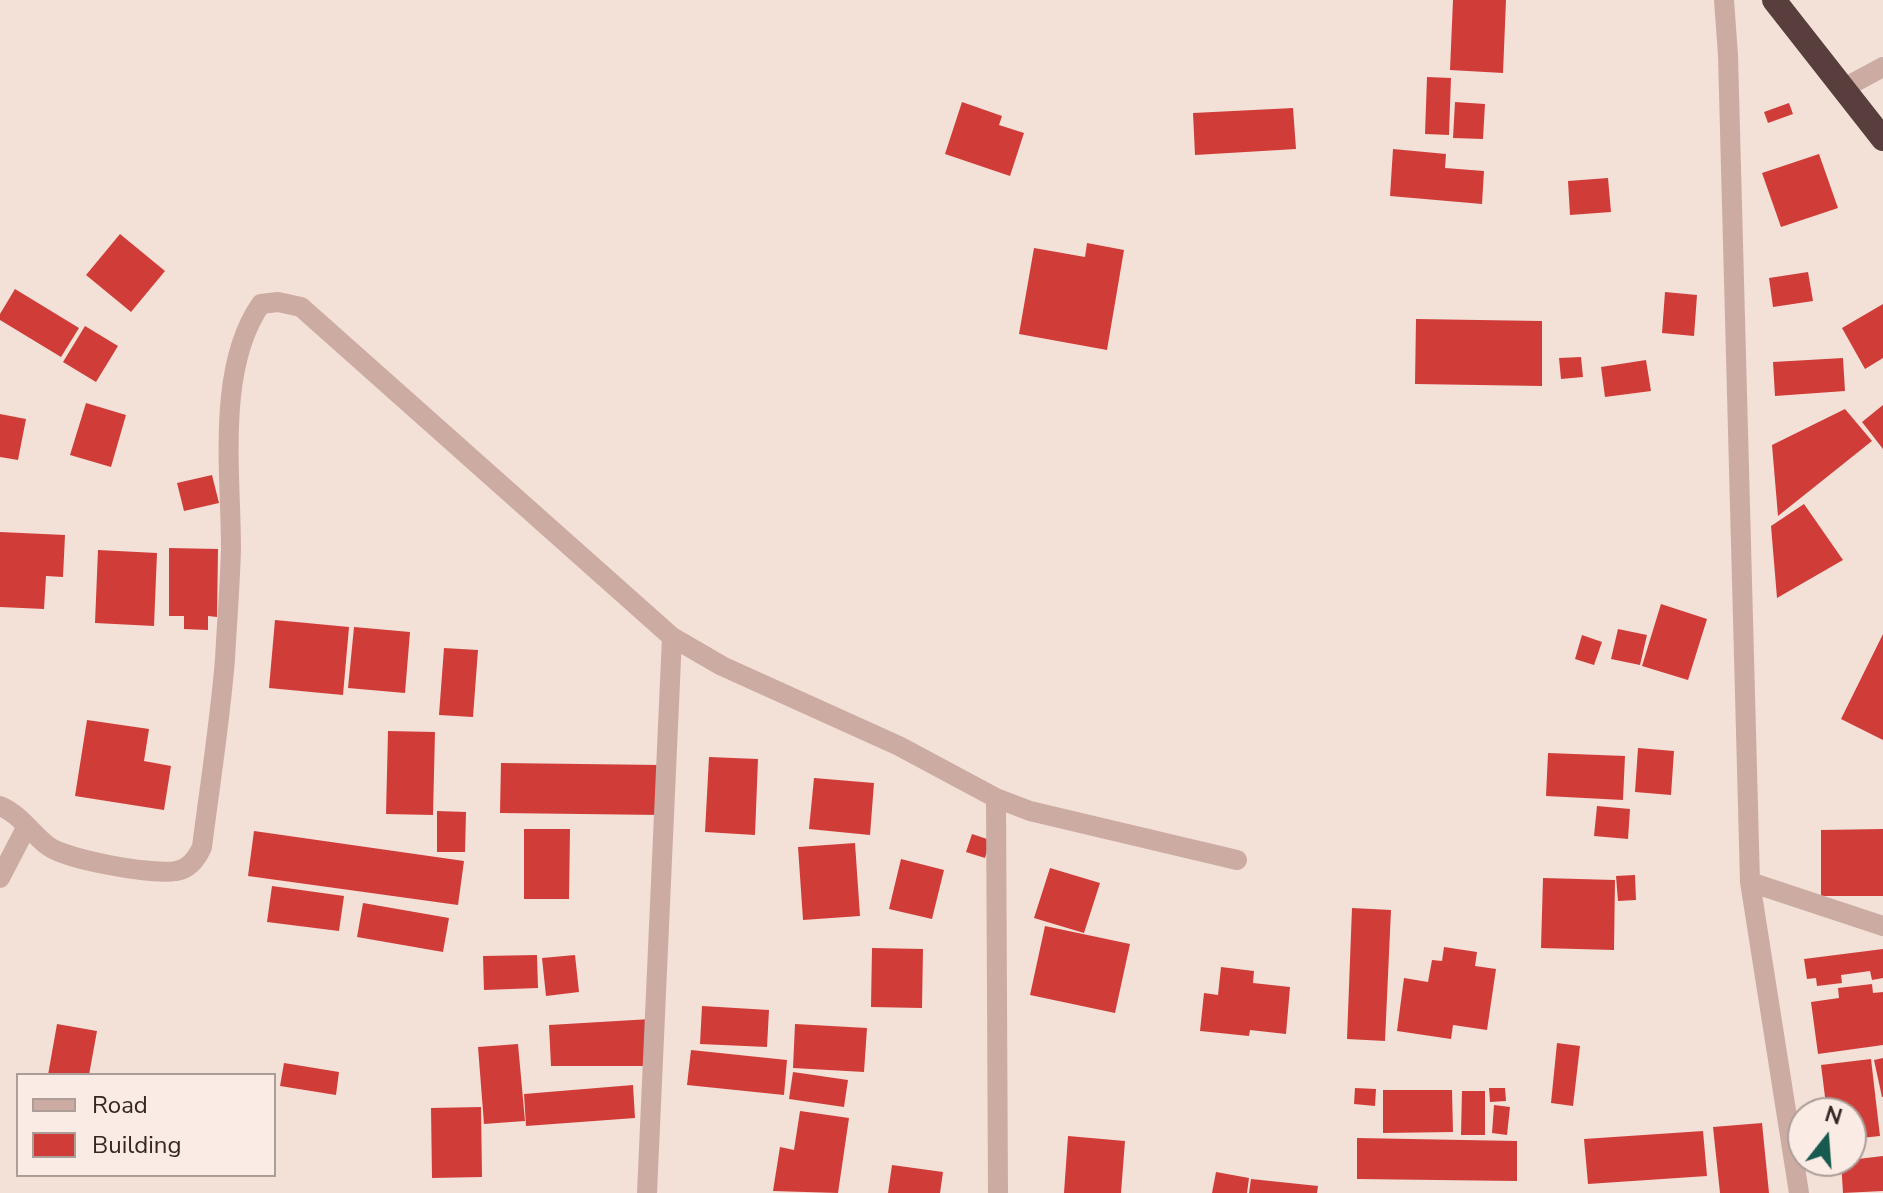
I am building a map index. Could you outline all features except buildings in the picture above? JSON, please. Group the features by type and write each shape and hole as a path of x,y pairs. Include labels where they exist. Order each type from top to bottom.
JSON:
{"highway":[{"path":"1774,0 1883,139"}],"street":[{"path":"1724,0 1729,71 1750,882 1799,1193"},
{"path":"1844,88 1883,67"},
{"path":"0,806 50,848 103,866 178,871 196,861 202,847 224,661 231,550 231,388 248,322 261,304 278,302 301,307 672,637 722,666 899,746 996,798 1030,811 1237,860"},
{"path":"647,1193 672,637"},
{"path":"996,798 998,1193"},
{"path":"0,878 27,826"},
{"path":"1750,882 1883,926"}]}
